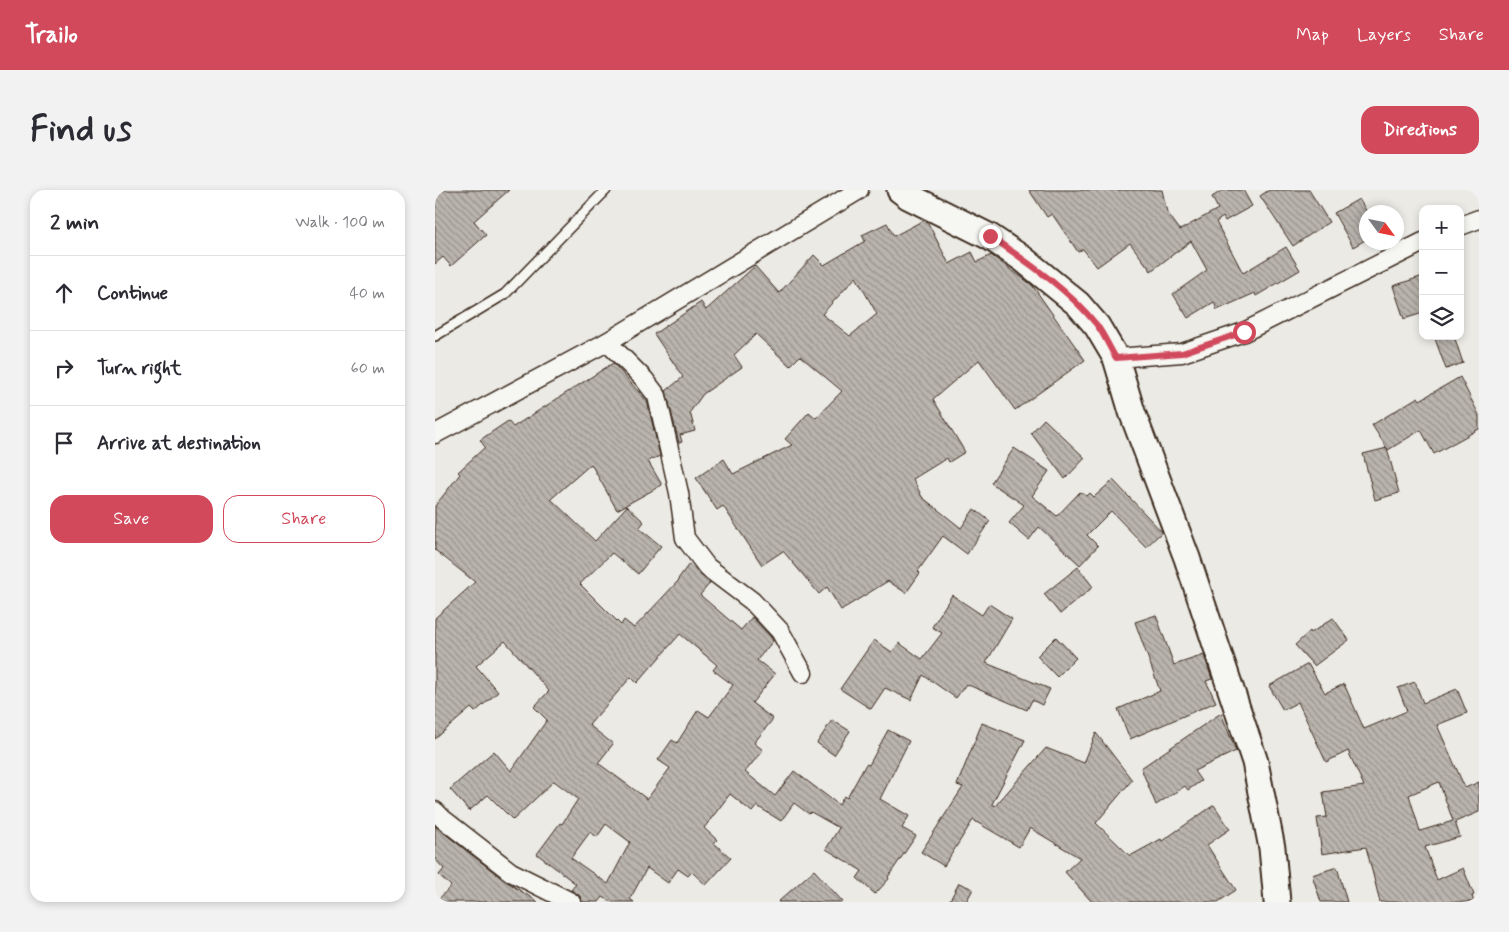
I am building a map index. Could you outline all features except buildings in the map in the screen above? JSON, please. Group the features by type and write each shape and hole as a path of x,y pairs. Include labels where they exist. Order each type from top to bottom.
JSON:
{"main road":[{"path":"901,190 908,196 990,236 1023,260 1078,304 1097,326 1116,358 1132,412 1187,558 1255,762 1272,848 1277,902"}],"street":[{"path":"435,434 607,342 859,190"},
{"path":"1464,225 1479,219"},
{"path":"1116,358 1182,353 1244,332 1419,244"},
{"path":"607,342 644,379 657,396 679,493 685,538 707,567 752,600 780,631 803,673"},
{"path":"435,811 511,872 571,902"}],"lane":[{"path":"435,336 505,294 606,190"}],"route":[{"path":"990,236 1078,304 1097,326 1116,358 1182,353 1244,332"}]}
